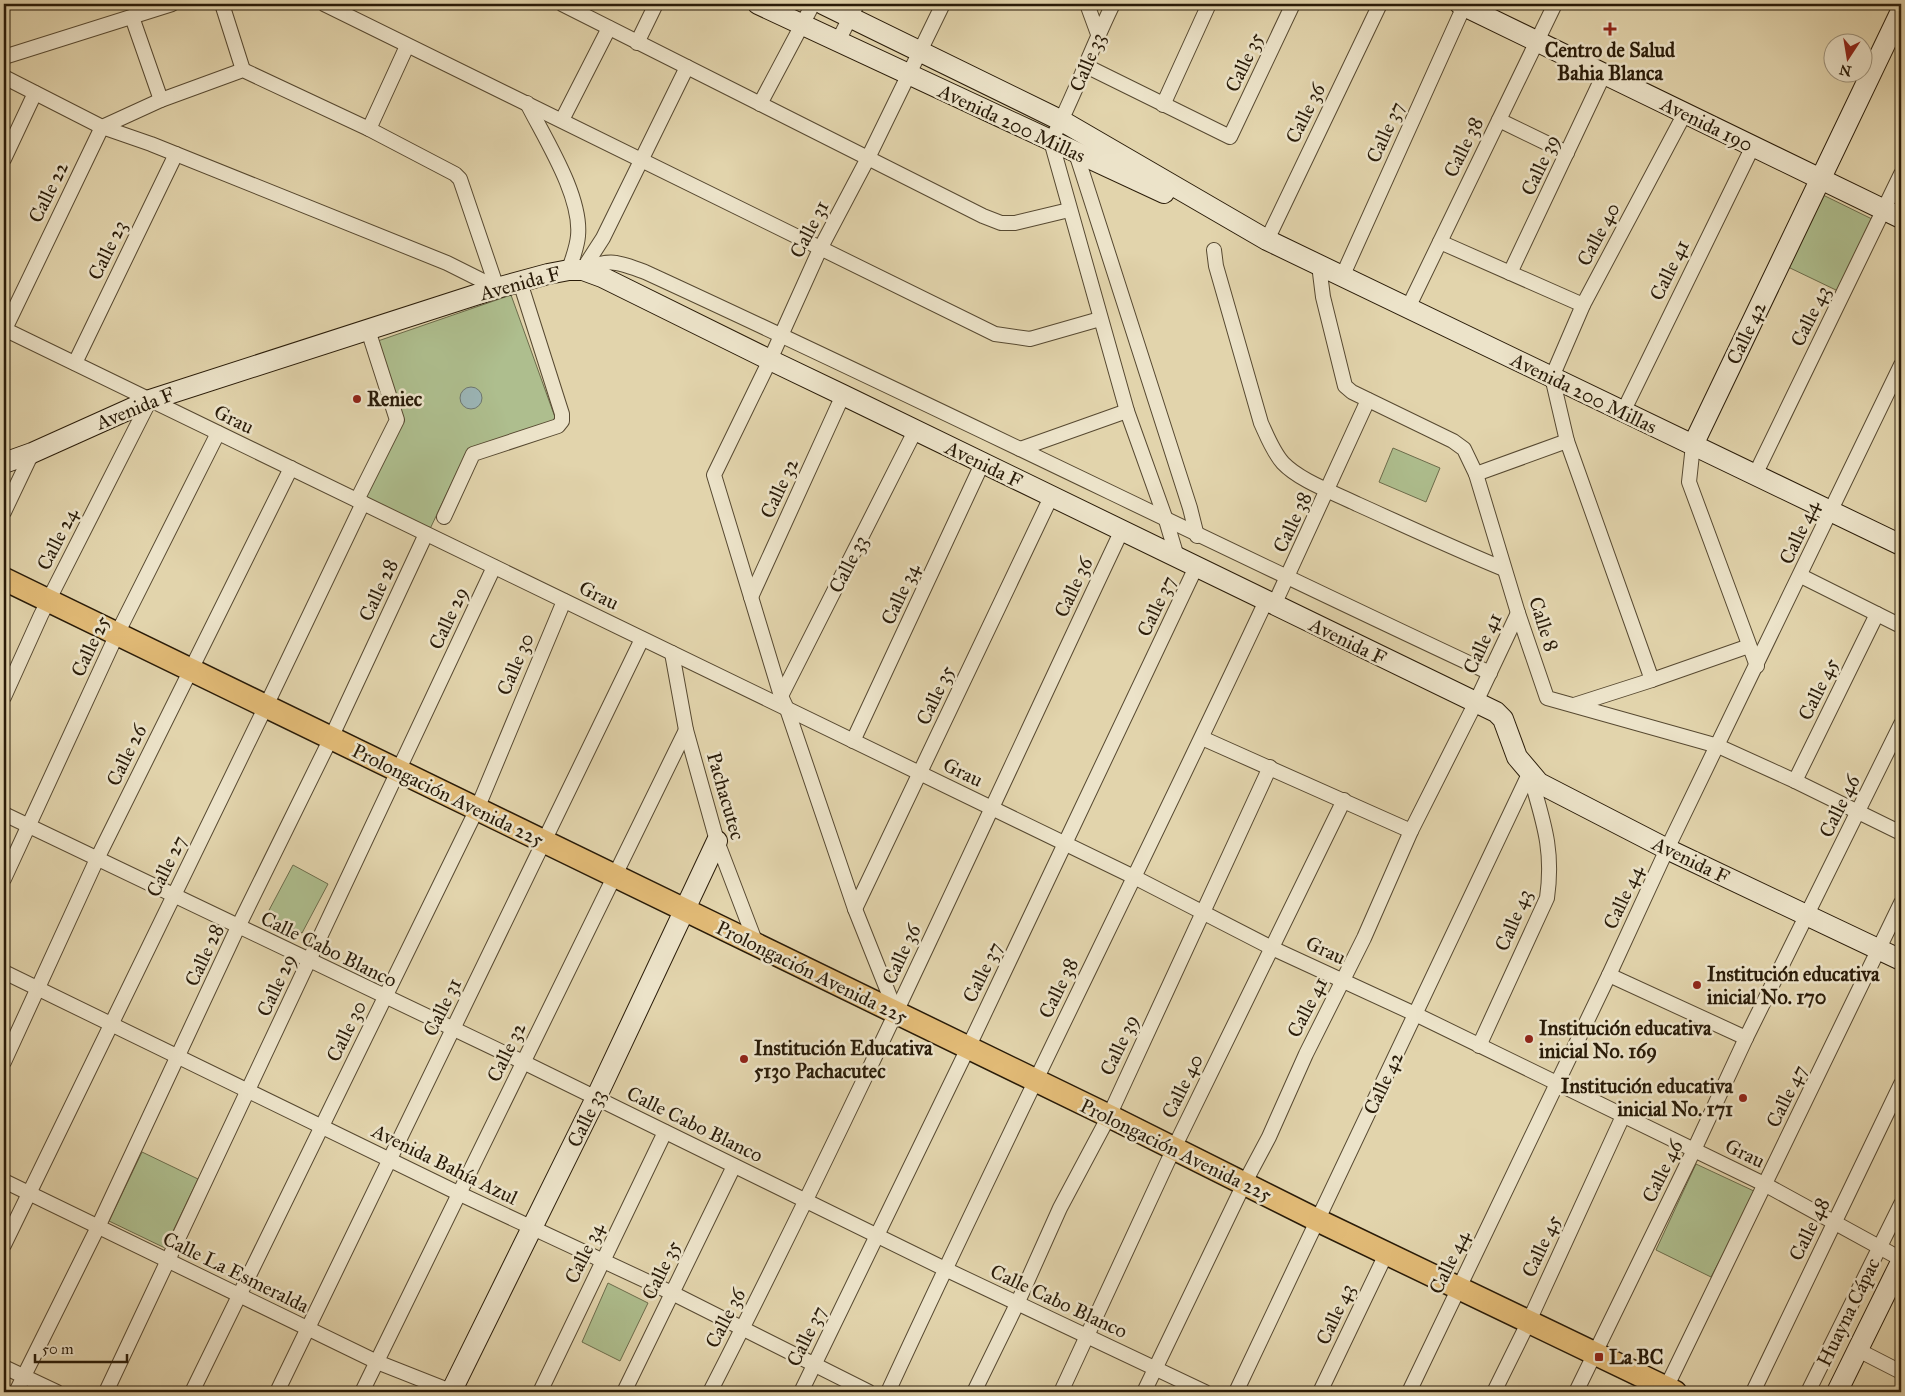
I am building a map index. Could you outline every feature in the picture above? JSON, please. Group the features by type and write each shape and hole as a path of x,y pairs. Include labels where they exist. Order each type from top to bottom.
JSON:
{"main road":[{"name":"Prolongación Avenida 225","path":"4,579 1174,1148 1317,1220 1670,1390"}],"street":[{"path":"222,4 243,70"},
{"path":"324,4 995,334 1030,338 1100,319"},
{"path":"562,4 1000,223 1014,223 1069,210"},
{"path":"637,43 656,4"},
{"path":"760,104 813,4"},
{"name":"Avenida 200 Millas","path":"823,4 854,10 920,50 1062,120 1266,240"},
{"name":"Calle 31","path":"751,597 714,475 770,360 780,334 820,249 868,158 943,4"},
{"path":"1087,4 1098,34"},
{"name":"Calle 33","path":"1051,141 1113,4"},
{"path":"1086,66 1163,105 1209,4"},
{"name":"Calle 35","path":"1163,105 1230,137 1294,4"},
{"name":"Calle 36","path":"1266,240 1380,4"},
{"name":"Avenida 190","path":"1463,4 1893,213"},
{"name":"Calle 37","path":"1342,276 1463,4"},
{"name":"Calle 38","path":"1408,308 1555,4"},
{"path":"4,57 132,17 164,5"},
{"name":"Avenida 200 Millas","path":"764,5 1076,153 1319,265 1831,512 1900,541"},
{"path":"838,41 854,10"},
{"name":"Calle 42","path":"1757,666 1689,482 1693,445 1901,11"},
{"path":"132,17 161,100"},
{"path":"562,120 609,28"},
{"path":"369,129 407,46"},
{"path":"576,270 603,238 687,67"},
{"path":"102,127 161,100 243,70 369,129 448,169 460,179 496,288"},
{"name":"Calle 39","path":"1510,273 1604,74"},
{"path":"4,77 102,127 176,154 447,263 496,288"},
{"path":"4,159 35,93"},
{"path":"527,104 572,195 578,226 576,270"},
{"name":"Calle 40","path":"1552,377 1582,305 1685,113"},
{"path":"1499,120 1568,153"},
{"name":"Calle 22","path":"4,329 102,127"},
{"path":"1051,141 1126,411 1166,520 1177,557"},
{"name":"Calle 41","path":"1623,412 1753,146"},
{"path":"1076,153 1198,536"},
{"name":"Calle 23","path":"75,363 176,154"},
{"name":"Calle 43","path":"1755,475 1893,213 1901,174"},
{"path":"1440,242 1582,305"},
{"path":"1214,250 1218,275 1261,423 1268,440 1283,463 1295,473 1328,490 1504,569"},
{"path":"576,270 600,262 622,264 645,272 780,334 1198,536 1490,674"},
{"name":"Calle 8","path":"1319,265 1323,297 1344,386 1352,392 1453,441 1464,449 1476,474 1504,569 1547,698 1718,746 1901,833"},
{"name":"Avenida F","path":"4,463 32,453 150,400 496,288 576,270 602,277 1475,704 1496,712 1503,719 1517,757 1539,784 1667,849 1901,960"},
{"path":"444,517 473,454 558,426 562,421 562,414 520,282"},
{"name":"Grau","path":"4,329 1065,844 1272,948 1415,1014 1766,1185 1901,1258"},
{"name":"Calle 27","path":"4,1244 266,706 397,420 368,330"},
{"name":"Calle 44","path":"1409,1392 1609,975 1667,849 1801,576 1901,365"},
{"path":"1552,377 1567,442 1652,680"},
{"name":"Calle 32","path":"751,597 843,395"},
{"name":"Calle 24","path":"4,697 49,601 150,400"},
{"name":"Calle 38","path":"888,1392 945,1269 1202,738 1270,603 1288,579 1368,400"},
{"path":"1020,449 1126,411"},
{"name":"Calle 33","path":"781,696 915,431"},
{"name":"Calle 25","path":"4,879 117,634 218,433"},
{"path":"1476,474 1567,442"},
{"path":"4,512 32,453"},
{"name":"Calle 34","path":"853,741 982,464"},
{"name":"Calle 26","path":"4,1062 97,859 291,468"},
{"name":"Calle 35","path":"854,909 1051,497"},
{"name":"Calle 36","path":"710,1392 896,1013 990,808 1122,530"},
{"name":"Calle 28","path":"16,1392 98,1227 179,1057 238,927 331,738 426,534"},
{"name":"Calle 29","path":"106,1392 494,567"},
{"name":"Calle 37","path":"801,1392 968,1048 1196,567"},
{"path":"1801,576 1901,626"},
{"path":"751,597 781,696 854,909 896,1013"},
{"name":"Calle 30","path":"192,1392 241,1296 384,997 477,809 564,601"},
{"name":"Calle 41","path":"1144,1392 1244,1184 1269,1137 1306,1054 1344,980 1411,831 1490,674 1518,613"},
{"name":"Calle 45","path":"1795,781 1877,614"},
{"name":"Calle 31","path":"277,1392 642,639"},
{"path":"1574,705 1749,646"},
{"name":"Pachacutec","path":"672,653 686,730 717,841 757,946"},
{"name":"Calle 46","path":"1576,1392 1694,1150 1746,1038 1901,724"},
{"name":"Calle 32","path":"362,1392 686,730"},
{"path":"1202,738 1411,831"},
{"name":"Calle 39","path":"974,1392 1017,1304 1060,1208 1108,1116 1270,767"},
{"name":"Calle 42","path":"1236,1392 1530,774"},
{"name":"Calle 43","path":"1479,1046 1547,898 1550,852 1545,826 1530,774"},
{"name":"Calle 40","path":"1061,1392 1174,1148 1344,800"},
{"name":"Calle Cabo Blanco","path":"4,814 523,1062 1017,1304 1206,1392"},
{"name":"Calle 33","path":"452,1392 596,1098 717,841"},
{"name":"Calle 47","path":"1670,1390 1901,902"},
{"name":"Avenida Bahía Azul","path":"4,972 460,1194 672,1293 814,1366 870,1392"},
{"path":"1609,975 1746,1038"},
{"name":"Calle 48","path":"1753,1392 1901,1084"},
{"name":"Calle 45","path":"1494,1392 1529,1321 1623,1116"},
{"name":"Calle 34","path":"540,1392 665,1132"},
{"name":"Calle 35","path":"624,1392 734,1166"},
{"name":"Calle La Esmeralda","path":"4,1181 377,1362 452,1392"},
{"name":"Huayna Cápac","path":"1808,1392 1901,1204"},
{"name":"Calle 43","path":"1320,1392 1386,1252"},
{"name":"Huayna Cápac","path":"1837,1392 1858,1350 1897,1283 1901,1262"},
{"path":"1858,1350 1901,1372"},
{"path":"4,1367 56,1392"}],"green space":[{"path":"1823,195 1874,220 1838,291 1788,267"},
{"path":"511,295 556,420 466,453 429,531 362,499 401,419 375,342"},
{"path":"1393,448 1440,468 1426,502 1379,482"},
{"path":"293,865 328,884 302,933 267,914"},
{"path":"142,1152 198,1179 165,1248 109,1221"},
{"path":"1696,1164 1756,1192 1711,1277 1656,1250"},
{"path":"608,1283 648,1303 620,1361 582,1342"}],"water":[{"path":"471,387 479,390 482,398 479,406 471,409 463,406 460,398 463,390"}],"place":[{"name":"Centro de Salud Bahia Blanca","path":"1610,29"},
{"name":"Reniec","path":"357,399"},
{"name":"Institución educativa inicial No. 170","path":"1697,985"},
{"name":"Institución educativa inicial No. 169","path":"1529,1039"},
{"name":"Institución Educativa 5130 Pachacutec","path":"744,1059"},
{"name":"Institución educativa inicial No. 171","path":"1743,1098"},
{"name":"La BC","path":"1599,1357"}]}
